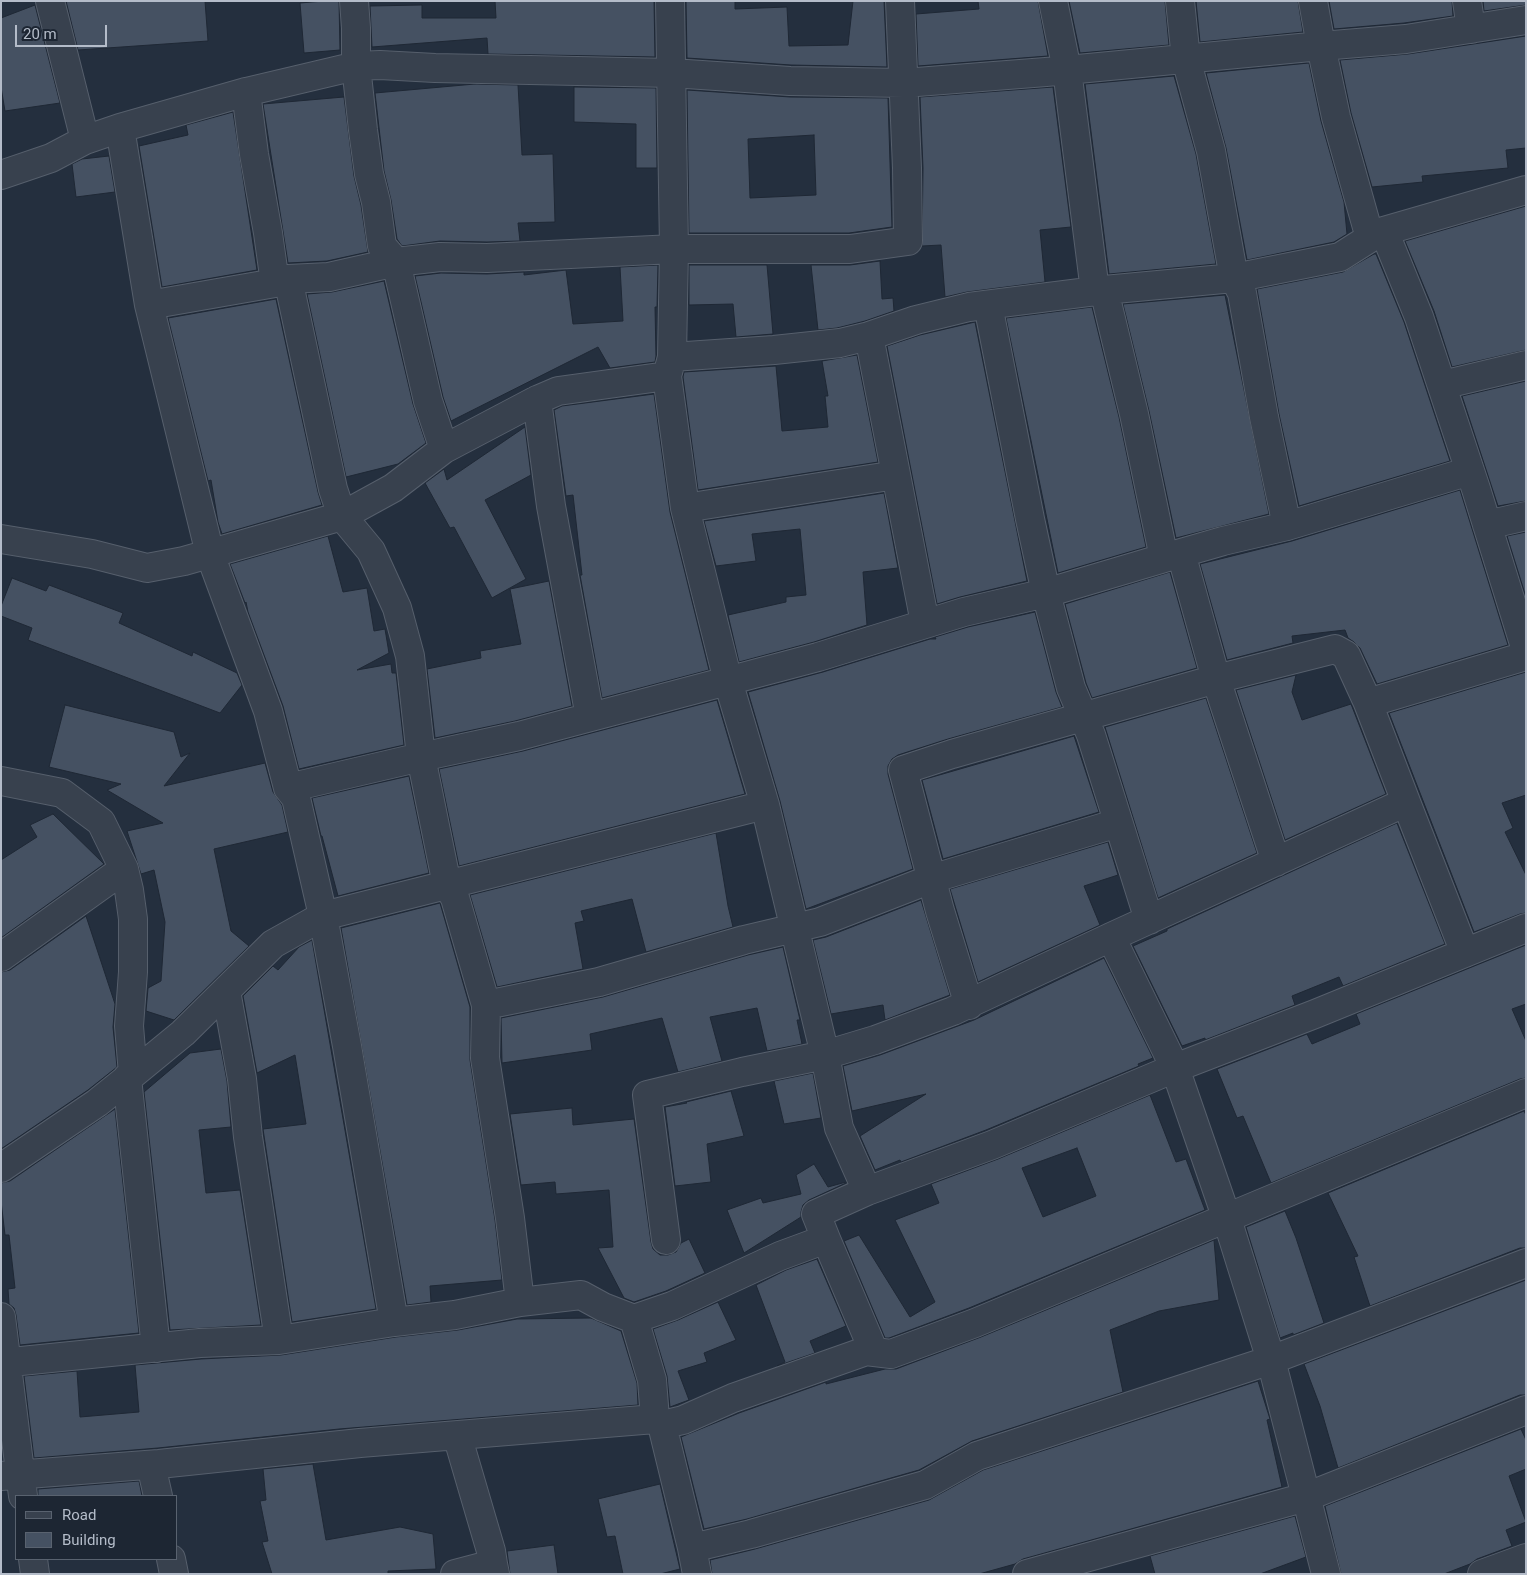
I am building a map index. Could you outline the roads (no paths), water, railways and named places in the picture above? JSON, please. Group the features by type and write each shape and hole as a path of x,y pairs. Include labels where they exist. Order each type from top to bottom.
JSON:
{"street":[{"path":"50,1 85,140"},
{"path":"354,1 356,66 365,147 376,202 382,246 396,262 428,401 444,449"},
{"path":"670,1 674,249 669,367 685,508 728,681 764,805 825,1055 839,1128 867,1191"},
{"path":"148,306 281,281 329,278 396,262 440,257 487,258 674,249 850,249 908,242 900,1"},
{"path":"1054,1 1067,70 1100,290 1173,556 1216,679 1276,862"},
{"path":"1180,1 1186,58 1211,151 1234,278 1242,293 1264,417 1287,526"},
{"path":"1313,1 1336,117 1377,235 1419,317 1526,650"},
{"path":"1467,1 1471,29"},
{"path":"1,175 51,158 85,140 120,128 246,92 356,66 380,65 672,73 790,81 904,83 1406,39 1526,20"},
{"path":"246,92 254,154 268,233 333,489 342,516 371,551 397,608 410,656 421,757 447,885 455,898 486,1005 485,1058 510,1218 520,1302"},
{"path":"120,128 148,306 210,554 268,712 288,788 296,798 324,916 394,1322"},
{"path":"1,539 92,554 147,568 184,561 342,516 393,488 444,449 537,400 558,391 669,367 774,350 840,342 869,336 916,320 969,307 1100,290 1234,278 1340,257 1377,235 1526,190"},
{"path":"988,305 1028,510 1046,592 1071,688 1091,735 1149,920"},
{"path":"869,336 925,624"},
{"path":"1442,385 1526,366"},
{"path":"537,400 551,506 590,717"},
{"path":"288,788 519,736 818,657 964,612 1046,592 1287,526 1470,471"},
{"path":"685,508 896,475"},
{"path":"1487,526 1526,516"},
{"path":"969,1005 931,879 903,770 952,754 1216,679 1335,649 1346,654 1368,703 1465,953"},
{"path":"1368,703 1526,656"},
{"path":"1,781 62,793 101,822 124,869 134,919 129,1026 130,1076 156,1348"},
{"path":"666,1240 647,1095 742,1072 825,1055 874,1040 969,1005 1110,937 1406,802"},
{"path":"1,1168 97,1103 183,1033 273,944 324,916 764,805"},
{"path":"486,1005 598,982 735,942 820,922 931,879 1118,823"},
{"path":"1,957 124,869"},
{"path":"874,1352 816,1214 867,1191 992,1145 1175,1068 1315,1014 1526,928"},
{"path":"1110,937 1175,1068 1227,1218 1271,1360 1326,1574"},
{"path":"226,991 242,1079 248,1137 279,1340"},
{"path":"1,1316 15,1483 151,1465 360,1443 683,1420 733,1398 866,1351 891,1354 975,1323 1526,1093"},
{"path":"4,1362 200,1343 279,1340 394,1322 454,1315 520,1302 582,1295 603,1307 634,1319 672,1306 772,1260 826,1239"},
{"path":"634,1319 652,1380 659,1422 694,1561 751,1534 925,1485 977,1456 1271,1360 1526,1263"},
{"path":"1027,1574 1102,1564 1306,1498 1526,1410"},
{"path":"455,1574 494,1569 491,1551 457,1435"},
{"path":"151,1465 158,1495"},
{"path":"1482,1574 1526,1558"},
{"path":"33,1560 35,1574"},
{"path":"171,1560 174,1574"}]}
